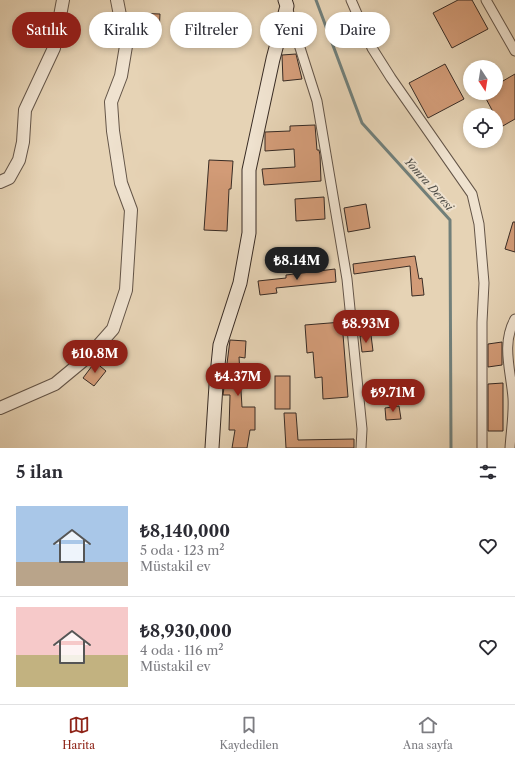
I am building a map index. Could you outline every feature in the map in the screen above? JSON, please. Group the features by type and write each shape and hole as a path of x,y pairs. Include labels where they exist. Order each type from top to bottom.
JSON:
{"main road":[{"path":"212,448 220,344 240,283 248,233 249,170 286,3"}],"street":[{"path":"0,182 9,178 19,160 23,142 25,110 54,48 63,0"},
{"path":"0,408 55,384 90,355 112,329 126,290 131,210 121,183 113,131 111,102 121,76 126,46 117,0"},
{"path":"351,0 372,48 390,78 472,194 478,224 484,283 482,322 482,448"},
{"path":"486,0 515,51"},
{"path":"286,3 317,101 320,116 347,278 362,429 361,448"},
{"path":"510,448 513,400 507,342 510,329 515,319"}],"building":[{"path":"458,0 472,0 488,29 452,48 433,13"},
{"path":"296,54 302,79 283,81 282,55"},
{"path":"445,64 463,100 428,118 409,83"},
{"path":"515,74 515,119 503,126 503,108 491,108 487,100 503,100 503,81"},
{"path":"315,125 317,150 319,150 320,155 321,181 264,185 262,169 295,167 294,149 265,151 265,132 290,131 290,126"},
{"path":"209,160 233,161 231,189 229,189 227,231 204,230"},
{"path":"324,197 325,219 296,221 295,199"},
{"path":"366,204 370,228 348,232 344,208"},
{"path":"513,222 515,222 515,252 505,249"},
{"path":"415,256 419,279 422,278 424,295 412,296 410,266 354,274 353,264"},
{"path":"335,269 336,282 276,288 277,293 260,295 258,281 286,278 286,275"},
{"path":"342,322 348,397 323,399 322,377 315,378 313,352 307,353 305,325"},
{"path":"371,335 373,351 362,352 360,336"},
{"path":"230,340 246,341 245,358 239,357 242,407 255,407 255,430 250,430 247,448 232,448 235,430 229,430 230,395 223,395"},
{"path":"502,342 502,365 488,367 488,344"},
{"path":"95,362 106,371 94,386 83,378"},
{"path":"275,376 290,376 290,409 275,409"},
{"path":"503,383 503,431 488,431 488,384"},
{"path":"399,406 401,419 386,420 385,408"},
{"path":"284,413 296,413 298,440 354,439 354,448 286,448"}],"waterway":[{"name":"Yomra Deresi","path":"316,0 362,123 450,220 451,448"}]}
